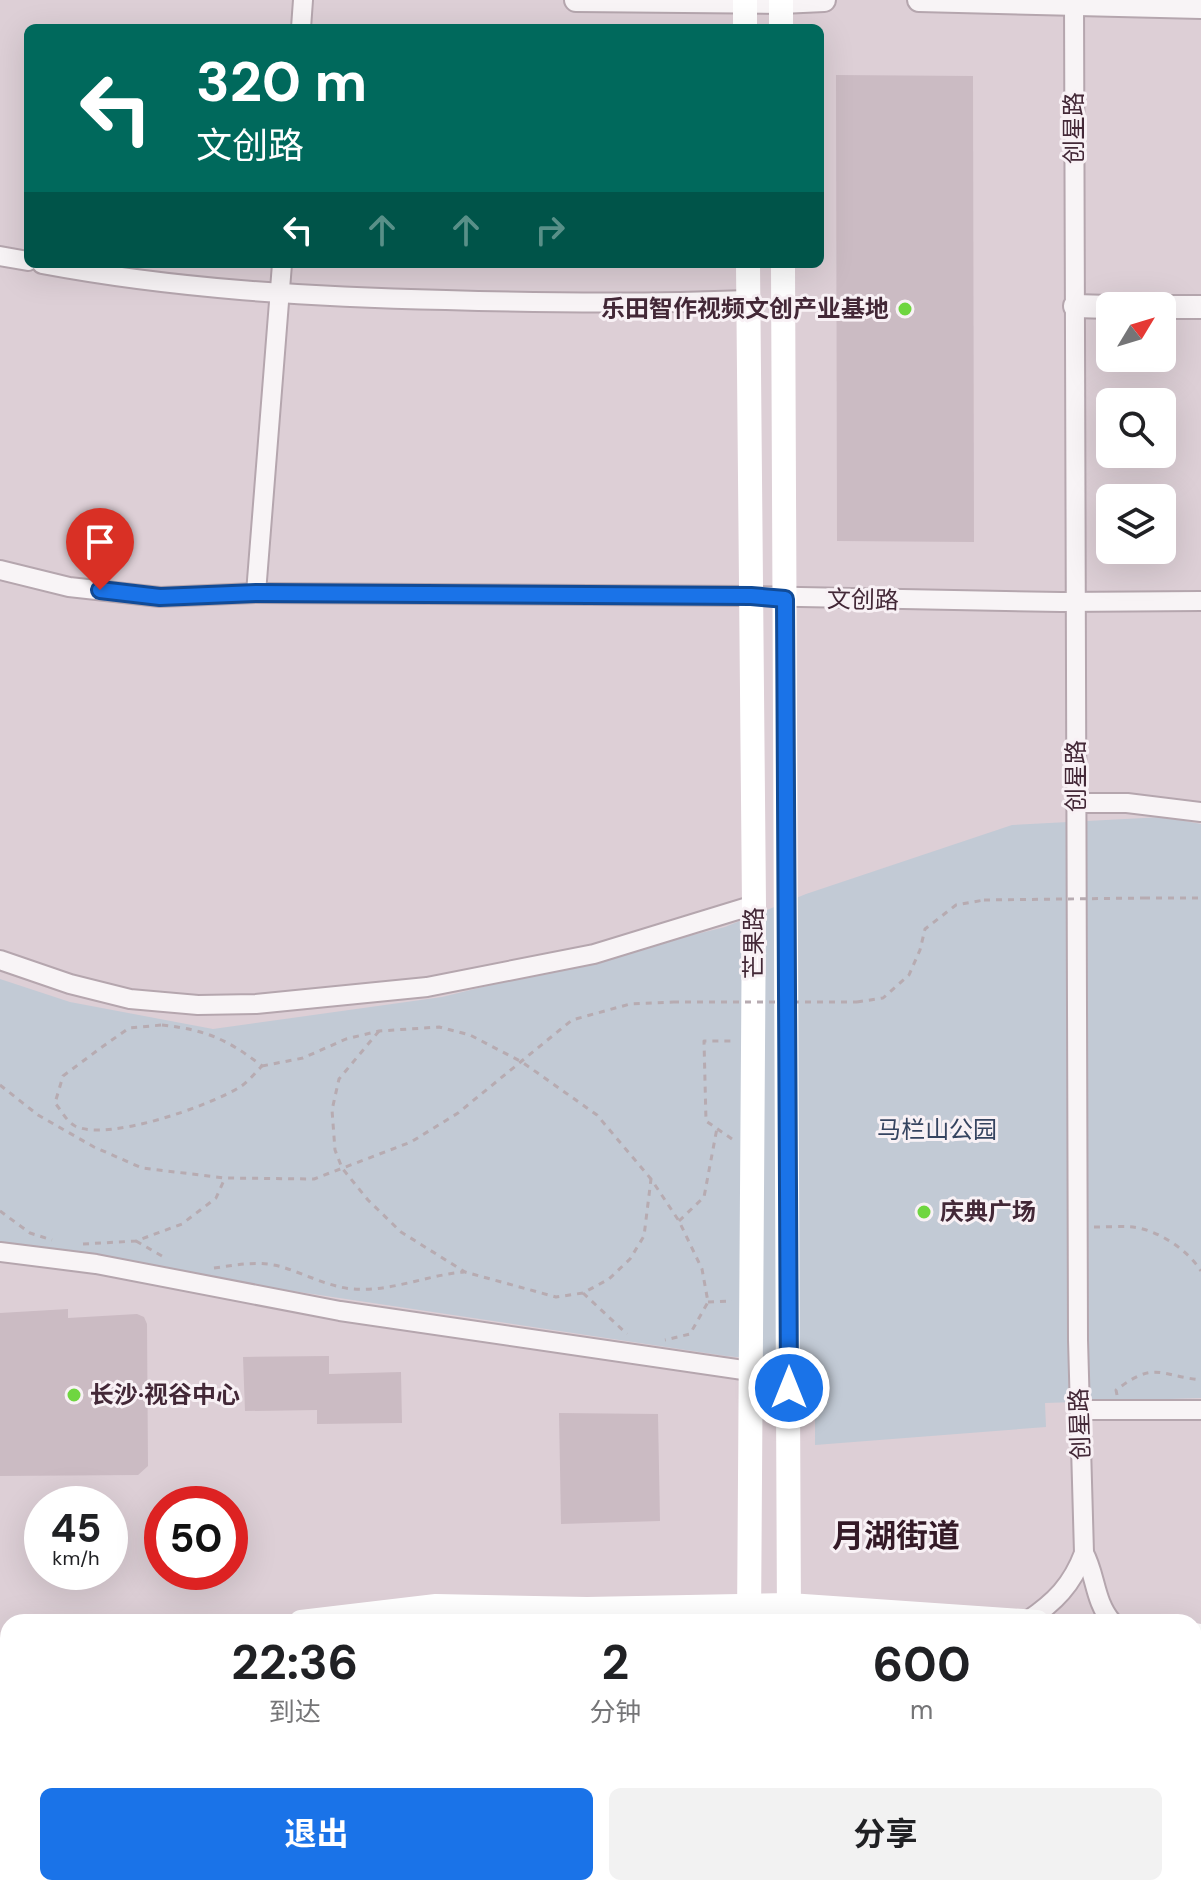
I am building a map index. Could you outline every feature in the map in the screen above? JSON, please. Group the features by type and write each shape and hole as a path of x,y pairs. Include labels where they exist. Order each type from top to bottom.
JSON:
{"main road":[{"path":"745,1 745,24"},
{"path":"781,1 781,24"},
{"name":"芒果路","path":"748,268 754,905 749,1614"},
{"name":"芒果路","path":"783,268 789,1614"},
{"path":"368,1614 436,1606 789,1614"}],"street":[{"path":"301,24 303,0"},
{"path":"576,0 824,0"},
{"path":"919,0 1074,1 1201,7"},
{"name":"创星路","path":"1074,1 1076,803 1080,1410 1084,1553"},
{"path":"0,256 24,260"},
{"path":"64,268 279,293 529,303 748,300"},
{"path":"256,593 282,268"},
{"path":"1075,306 1096,307"},
{"path":"1176,307 1201,307"},
{"name":"文创路","path":"0,570 69,587 160,597 256,593 1201,601"},
{"path":"1076,803 1127,803 1201,812"},
{"path":"0,960 70,984 130,999 198,1005 256,1004 427,987 594,954 754,905"},
{"path":"0,1252 96,1264 340,1311 750,1371"},
{"path":"1080,1410 1201,1410"},
{"path":"1036,1614 1062,1594 1084,1553"},
{"path":"1084,1553 1091,1568 1097,1597 1107,1614"}],"path":[{"path":"0,1085 38,1115 94,1147 142,1168 225,1178 314,1179 411,1142 458,1113 572,1020 630,1004 857,1002 883,998 909,975 925,929 956,905 984,900 1201,898"},
{"path":"262,1066 236,1046 195,1029 162,1025 129,1028 63,1076 55,1103 73,1125 95,1132 151,1121 207,1105 244,1085 262,1066 303,1058 346,1039 379,1031 439,1027 470,1035 522,1062 597,1115 651,1179 679,1221 702,1269 708,1302 690,1334 657,1342"},
{"path":"379,1031 339,1079 332,1110 335,1150 342,1168 368,1200 401,1232 465,1272 556,1297 583,1293 609,1279 630,1259 644,1236 651,1179"},
{"path":"752,1152 706,1121 704,1041 753,1040"},
{"path":"69,1132 73,1125"},
{"path":"679,1221 704,1197 717,1128"},
{"path":"80,1244 136,1241 182,1224 216,1198 225,1178"},
{"path":"0,1211 30,1233 54,1241"},
{"path":"1079,1227 1135,1227 1170,1240 1201,1271"},
{"path":"136,1241 165,1258 180,1262"},
{"path":"210,1286 211,1269 254,1262 279,1266 351,1289 377,1290 438,1274 465,1272"},
{"path":"583,1293 632,1338"},
{"path":"1121,1409 1116,1390 1138,1374 1153,1371 1201,1380"}],"shaded area":[{"path":"0,0 1201,0 1201,1614 0,1614"}],"green space":[{"name":"马栏山公园","path":"1163,817 1201,824 1201,1398 1045,1403 1046,1427 815,1445 815,1365 726,1356 0,1247 0,979 70,1002 213,1029 442,997 725,927 806,894 1012,825"}],"building":[{"name":"乐田智作视频文创产业基地","path":"836,75 973,76 974,542 837,541"},
{"name":"长沙·视谷中心","path":"68,1309 68,1318 137,1314 144,1317 147,1324 148,1466 138,1475 0,1476 0,1313"},
{"path":"329,1356 329,1374 401,1372 402,1423 317,1424 317,1410 245,1411 243,1357"},
{"path":"559,1413 658,1414 660,1521 561,1524"}],"place":[{"name":"乐田智作视频文创产业基地","path":"905,309"},
{"name":"庆典广场","path":"924,1212"},
{"name":"长沙·视谷中心","path":"74,1395"}],"district":[{"name":"月湖街道","path":"896,1536"}],"route":[{"path":"100,590 160,597 256,593 751,596 785,599 789,1388"}]}
